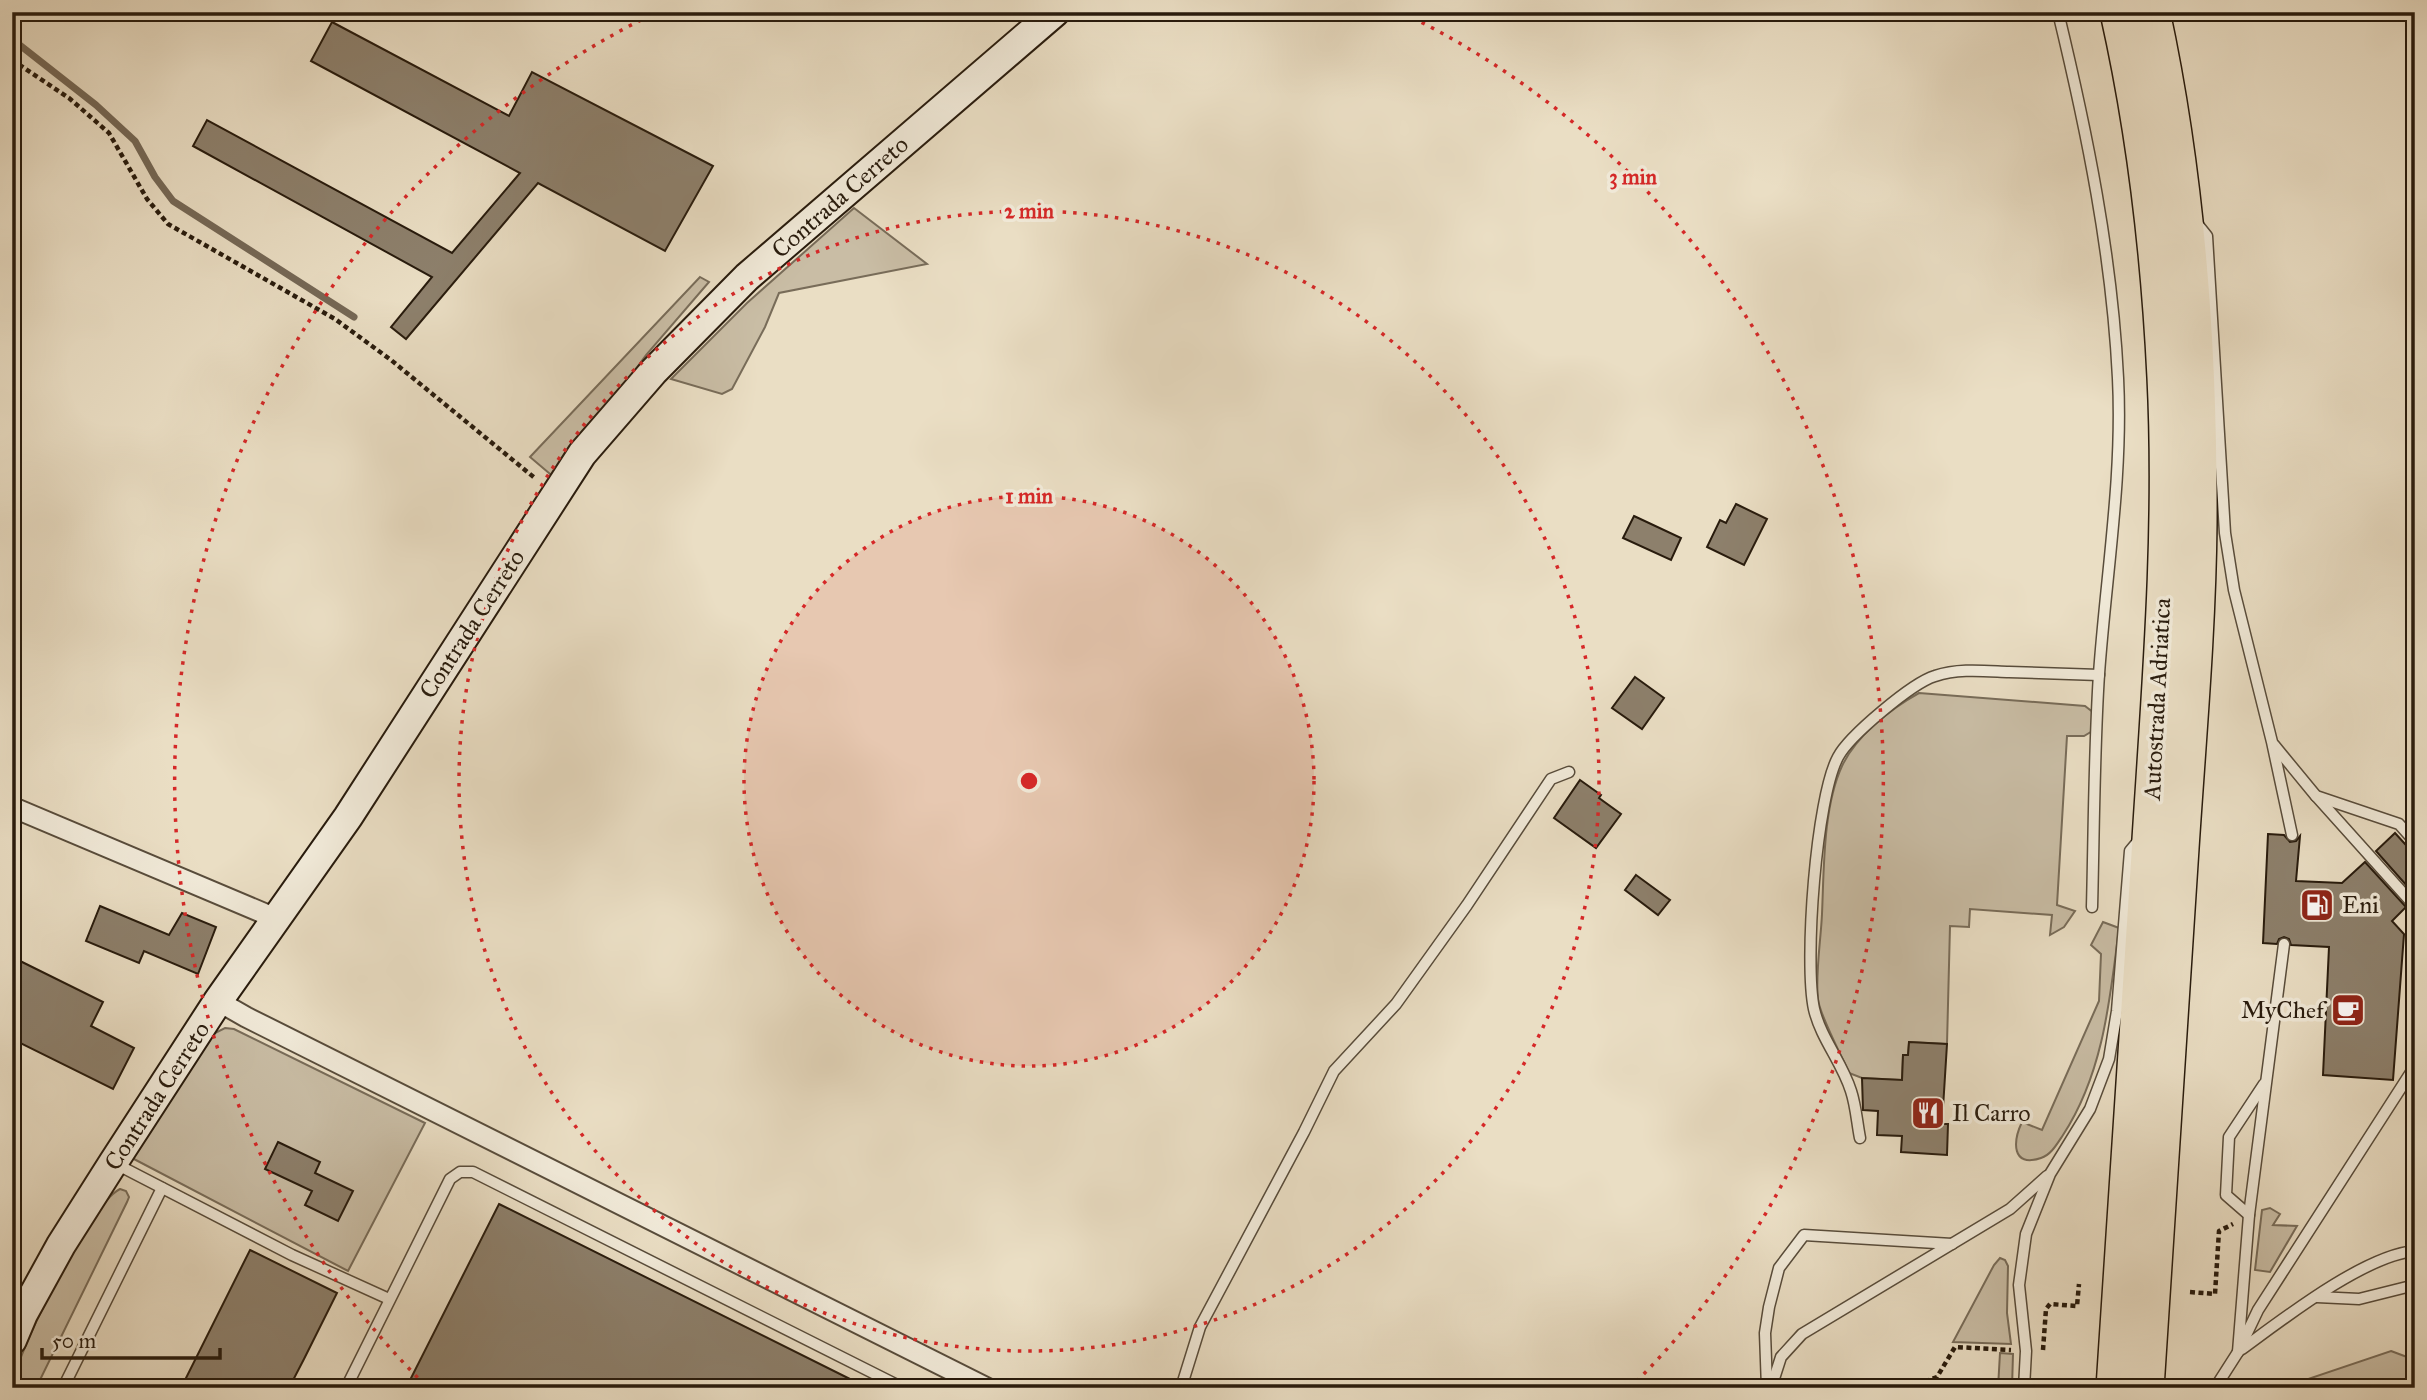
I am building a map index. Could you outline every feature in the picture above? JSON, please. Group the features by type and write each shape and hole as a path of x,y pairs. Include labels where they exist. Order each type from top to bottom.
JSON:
{"highway":[{"name":"Autostrada Adriatica","path":"2114,1388 2151,824 2165,555 2165,376 2150,197 2119,12"},
{"name":"Autostrada Adriatica","path":"2146,1388 2199,525 2198,407 2184,207 2163,64 2152,12"}],"main road":[{"name":"Contrada Cerreto","path":"12,1340 23,1314 61,1245 113,1163 218,1001 348,817 582,454 653,372 747,277 1055,12"}],"street":[{"path":"12,807 275,918"},
{"path":"218,1001 987,1388"}],"lane":[{"path":"2058,12 2078,94 2101,219 2118,378 2120,452 2099,675 2092,907"},
{"path":"2184,207 2207,236 2225,533 2234,590 2292,835"},
{"path":"1860,1138 1851,1091 1824,1037 1815,1011 1810,980 1819,838 1829,786 1839,755 1873,719 1933,676 1962,670 2099,675"},
{"path":"2272,742 2415,909"},
{"path":"1181,1388 1200,1327 1334,1071 1396,1004 1467,905 1551,779 1569,772"},
{"path":"2316,796 2399,824 2415,842"},
{"path":"2024,1388 2026,1352 2019,1285 2026,1234 2050,1174 2091,1109 2109,1059 2117,1011 2130,851 2151,824"},
{"path":"2238,1352 2249,1216 2284,944"},
{"path":"2215,1388 2238,1352 2258,1310 2415,1066"},
{"path":"2249,1216 2226,1195 2229,1137 2266,1081"},
{"path":"113,1163 292,1255 389,1299"},
{"path":"346,1388 450,1179 460,1172 473,1172 903,1388"},
{"path":"1769,1388 1781,1357 1802,1334 2010,1209 2050,1174"},
{"path":"63,1388 162,1188"},
{"path":"1769,1388 1766,1333 1775,1281 1779,1268 1804,1235 1952,1244"},
{"path":"2238,1352 2316,1297 2378,1261 2400,1252 2415,1251"},
{"path":"2316,1297 2359,1299 2415,1285"}],"path":[{"path":"12,60 69,98 109,133 146,199 168,224 335,319 390,360 555,495"},
{"path":"2190,1292 2216,1294 2219,1231 2249,1216"},
{"path":"1909,1388 1937,1377 1955,1347 2039,1353 2045,1349 2046,1309 2050,1304 2077,1306 2079,1284"}],"shaded area":[{"path":"854,208 927,264 779,293 765,327 732,389 722,394 671,379 747,303"},
{"path":"700,277 709,282 646,355 556,479 530,457"},
{"path":"1919,693 2085,706 2094,713 2094,730 2084,736 2067,736 2057,905 2075,911 2064,927 2050,935 2052,915 1970,909 1969,927 1950,926 1947,1044 1909,1042 1908,1055 1903,1055 1902,1080 1862,1078 1849,1073 1826,1025 1818,999 1828,819 1836,782 1848,755 1865,734 1886,715"},
{"path":"2103,922 2119,928 2108,1009 2096,1062 2077,1112 2051,1152 2045,1157 2024,1159 2019,1156 2016,1144 2022,1122 2042,1130 2099,1001 2101,954 2091,945"},
{"path":"225,1028 234,1029 425,1123 348,1271 132,1158 211,1035"},
{"path":"120,1189 126,1191 129,1197 127,1202 38,1384 21,1388 15,1383 15,1372 49,1295 101,1208 111,1195"},
{"path":"2270,1208 2280,1214 2273,1225 2297,1226 2270,1272 2255,1270 2262,1210"},
{"path":"2000,1258 2005,1260 2008,1266 2007,1313 2011,1344 1953,1342 1994,1265"},
{"path":"2391,1351 2415,1360 2415,1388 2323,1388 2299,1382"},
{"path":"2000,1353 2013,1354 2012,1388 1998,1388"}],"building":[{"path":"332,22 509,116 532,72 713,166 665,251 538,183 406,339 391,327 432,277 193,146 207,120 452,253 520,173 311,61"},
{"path":"1736,504 1767,519 1744,565 1707,547 1720,520 1726,523"},
{"path":"1634,516 1681,538 1671,560 1623,538"},
{"path":"1635,677 1664,698 1642,729 1612,708"},
{"path":"1580,780 1621,814 1596,848 1554,818"},
{"path":"2395,833 2415,855 2415,895 2376,851"},
{"path":"2268,834 2284,835 2290,842 2296,841 2300,836 2296,881 2342,883 2365,862 2406,907 2392,921 2404,934 2393,1080 2323,1075 2329,947 2291,945 2289,939 2284,937 2279,939 2277,944 2263,943"},
{"path":"1636,875 1670,900 1658,915 1625,890"},
{"path":"100,906 169,935 182,913 216,927 198,974 144,951 139,963 86,941"},
{"path":"12,957 103,1002 91,1026 134,1048 113,1089 12,1039"},
{"path":"1909,1042 1947,1044 1942,1124 1948,1124 1947,1155 1901,1152 1902,1136 1877,1135 1878,1111 1863,1110 1862,1078 1902,1080 1903,1055 1908,1055"},
{"path":"278,1142 320,1162 315,1173 353,1191 338,1221 305,1205 312,1191 265,1169"},
{"path":"499,1204 868,1388 406,1388"},
{"path":"250,1250 337,1293 289,1388 181,1388"}],"waterway":[{"path":"12,39 96,105 135,141 155,177 173,201 354,317"}],"place":[{"name":"Eni","path":"2317,905"},
{"name":"MyChef","path":"2348,1010"},
{"name":"Il Carro","path":"1928,1113"}]}
